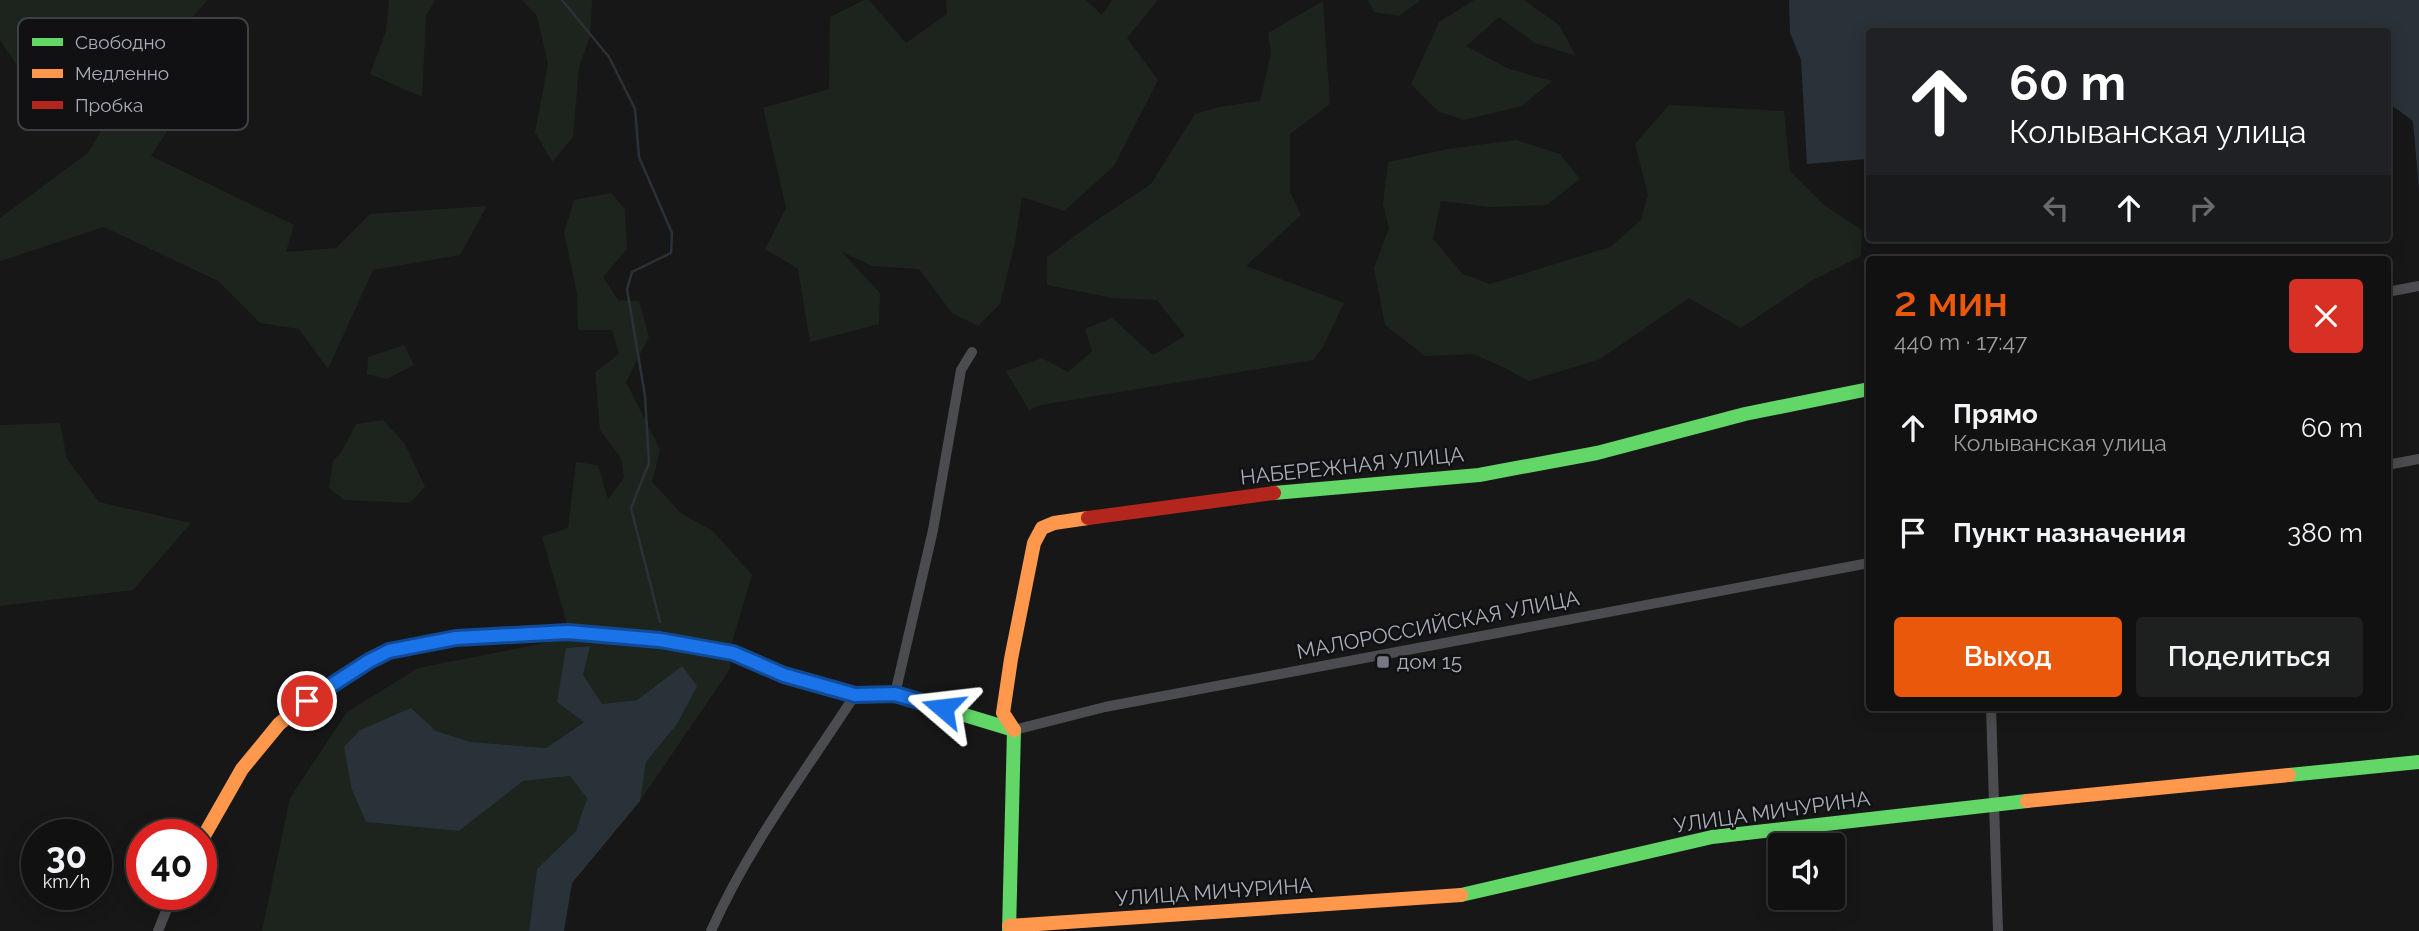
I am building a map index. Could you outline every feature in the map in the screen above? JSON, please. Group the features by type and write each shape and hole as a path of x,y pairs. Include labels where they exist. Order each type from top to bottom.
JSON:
{"street":[{"path":"2391,291 2419,286"},
{"path":"895,694 933,530 961,370 972,352"},
{"name":"НАБЕРЕЖНАЯ УЛИЦА","path":"1009,929 1014,730 1003,713 1034,543 1042,528 1054,523 1273,493 1479,475 1597,453 1745,414 1866,390"},
{"path":"2391,464 2419,459"},
{"name":"МАЛОРОССИЙСКАЯ УЛИЦА","path":"1014,730 1105,707 1866,564"},
{"path":"214,819 242,769 279,724 307,701 389,651 456,638 554,633 660,640 733,653 784,675 855,695 895,694 1014,730"},
{"path":"711,931 728,894 757,845 855,695"},
{"path":"1991,711 1998,931"},
{"name":"УЛИЦА МИЧУРИНА","path":"1009,929 1458,896 1712,838 1995,804 2419,762"},
{"path":"158,931 167,910"}],"shaded area":[{"path":"0,0 208,0 191,18 18,18 18,67 0,40"},
{"path":"389,0 435,0 426,16 422,97 370,74 386,31"},
{"path":"522,0 592,0 590,36 579,67 573,137 552,162 535,132 548,64 537,16"},
{"path":"869,0 906,43 947,14 946,0 1086,0 1102,15 1112,0 1158,0 1127,38 1158,80 1114,166 1064,211 1022,197 1015,242 1000,304 978,326 952,313 919,269 872,266 842,252 880,293 879,324 810,342 798,269 765,249 786,208 763,108 829,89 830,17"},
{"path":"1368,0 1421,0 1399,16 1374,12"},
{"path":"1474,0 1524,0 1559,25 1576,56 1535,43 1499,17 1466,46 1509,69 1552,81 1522,106 1464,120 1438,111 1411,84 1439,22"},
{"path":"1789,0 2419,0 2419,190 2413,121 2391,105 2391,28 1866,28 1866,159 1807,164 1801,60 1790,33"},
{"path":"1323,1 1330,104 1290,134 1290,192 1301,215 1246,266 1344,303 1323,347 1313,360 1041,405 1029,410 1006,371 1042,358 1068,372 1092,351 1085,329 1112,318 1153,355 1185,336 1157,300 1113,298 1047,285 1047,257 1151,184 1195,114 1219,107 1260,101 1271,53 1268,33"},
{"path":"1669,105 1784,111 1790,171 1824,205 1862,230 1861,256 1813,280 1741,328 1689,298 1600,359 1529,381 1473,354 1425,356 1385,325 1374,268 1389,228 1383,204 1388,162 1448,149 1516,140 1560,154 1580,179 1547,205 1490,207 1441,201 1433,239 1463,274 1490,284 1610,247 1641,220 1648,195 1635,144"},
{"path":"101,130 168,130 151,156 294,225 286,252 336,248 370,214 487,206 460,255 373,270 328,369 299,329 260,323 218,281 104,227 0,261 0,218 89,152"},
{"path":"611,193 625,209 627,249 603,277 618,300 639,301 649,337 626,382 660,450 652,482 682,514 713,531 752,575 732,642 730,669 640,801 646,762 677,724 682,666 637,700 602,704 582,675 589,646 566,648 584,721 546,748 471,742 384,720 360,730 352,790 366,822 459,831 523,781 570,776 587,798 576,831 537,869 529,931 262,931 290,798 347,712 418,668 571,638 542,537 568,528 576,462 598,465 608,499 624,478 621,458 600,430 595,372 619,354 612,330 578,330 577,293 564,233 574,200"},
{"path":"404,345 414,365 387,379 367,374 368,357"},
{"path":"383,420 405,444 425,487 410,503 344,500 329,488 333,461 342,451 356,424"},
{"path":"60,423 67,459 99,502 191,523 133,590 0,606 0,425"},
{"path":"590,646 583,675 602,704 637,700 682,666 697,686 677,724 646,762 640,801 572,883 564,931 529,931 537,869 576,831 587,798 570,776 523,781 459,831 366,822 352,790 344,747 360,730 411,708 436,731 471,742 546,748 584,722 557,702 566,648"}],"waterway":[{"path":"562,0 609,57 635,109 639,157 672,233 671,253 632,272 627,289 645,396 649,463 631,508 660,622"}],"traffic: fast":[{"path":"1274,493 1479,475 1597,453 1745,414 1866,390"},
{"path":"529,634 568,632 660,640 733,653 784,675 855,695 895,694 1014,730"},
{"path":"1009,931 1014,730"},
{"path":"2289,775 2419,762"},
{"path":"1461,895 1712,837 2027,801"}],"traffic: slow":[{"path":"1014,730 1003,713 1034,543 1042,528 1054,523 1088,518"},
{"path":"214,819 242,769 279,724 307,701 369,661 389,651 456,638 529,634"},
{"path":"2027,801 2289,775"},
{"path":"1009,926 1461,895"}],"traffic: jam":[{"path":"1088,518 1274,493"}],"place":[{"name":"дом 15","path":"1383,662"}],"route":[{"path":"307,701 389,651 456,638 568,632 660,640 733,653 784,675 855,695 895,694 943,708"}]}
